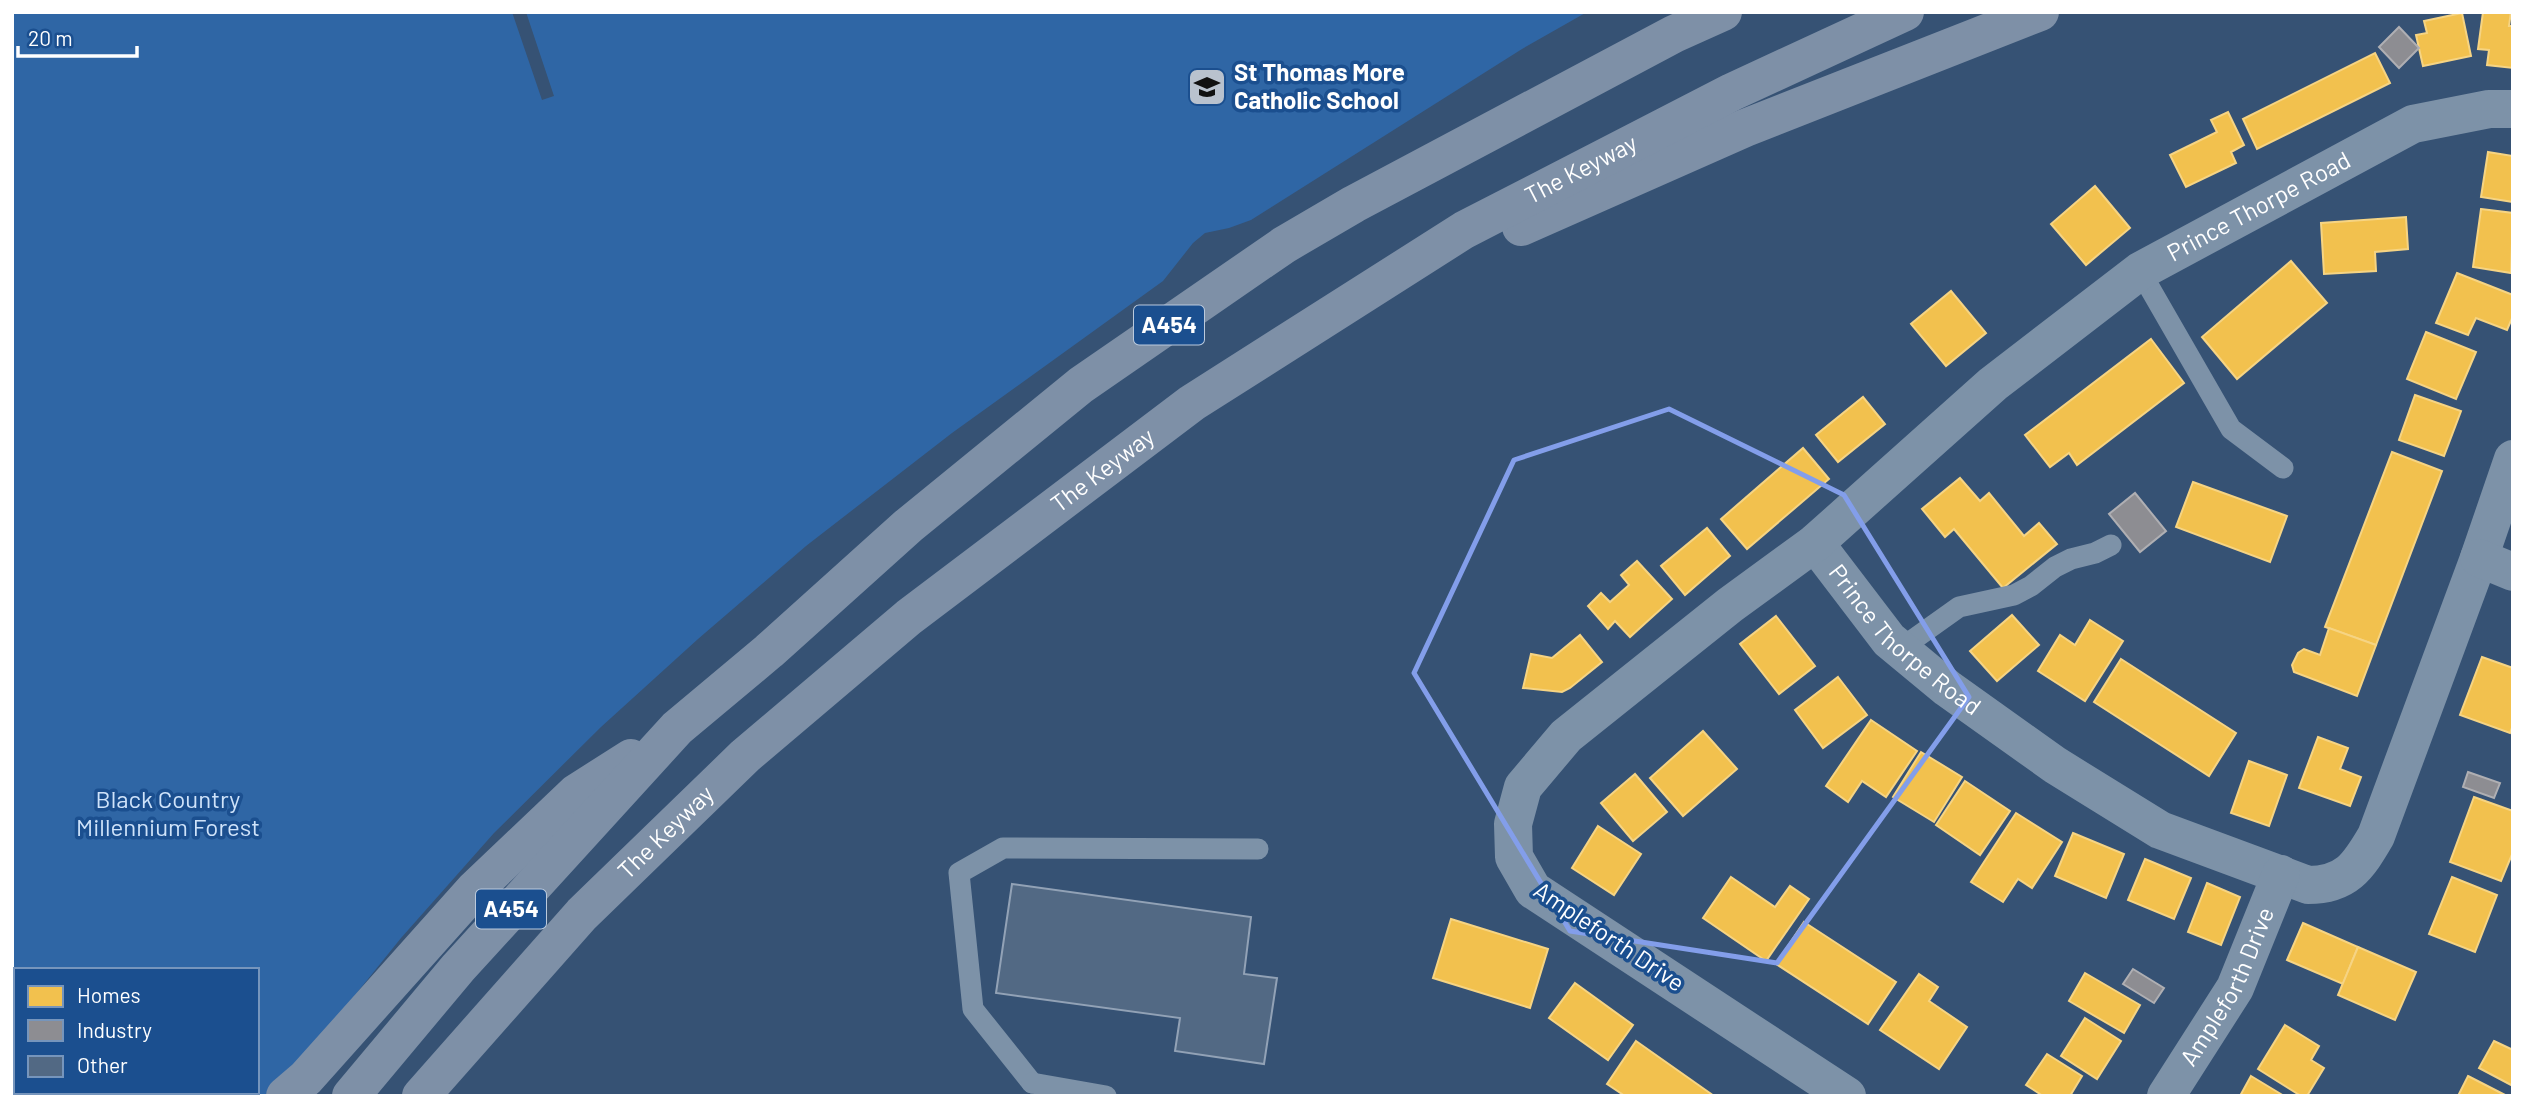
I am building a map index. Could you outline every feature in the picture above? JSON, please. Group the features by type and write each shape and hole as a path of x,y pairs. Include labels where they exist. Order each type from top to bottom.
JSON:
{"highway":[{"path":"1354,204 1659,12"},
{"name":"A454","path":"351,1096 458,968 677,728 769,651 908,526 1081,385 1284,245 1354,204 1674,34 1723,12"},
{"name":"The Keyway","path":"421,1096 582,914 745,755 909,617 1181,411 1341,306 1464,230 1732,92 1905,12"},
{"path":"1341,306 1745,128 2039,12"},
{"path":"285,1096 306,1078 475,889 576,793 677,728"}],"street":[{"name":"Prince Thorpe Road","path":"2513,109 2489,109 2413,124 2140,271 1993,384 1815,543 1889,640 1947,688 2055,765 2160,830 2308,885 2328,885 2346,876 2360,863 2376,836 2496,565 2513,459"},
{"name":"Ampleforth Drive","path":"1815,543 1730,605 1566,736 1523,787 1513,824 1512,840 1514,858 1533,890 1847,1096"},
{"name":"Ampleforth Drive","path":"2166,1096 2235,988 2281,874"}],"lane":[{"path":"2140,271 2231,429 2283,468"},
{"path":"1900,649 1959,607 2014,595 2031,586 2055,567 2110,545"},
{"path":"1106,1096 1027,1089 973,1009 959,873 1003,848 1258,849"}],"highlighted area":[{"path":"1669,409 1844,495 1969,697 1777,963 1570,931 1414,673 1514,460"}],"green space":[{"name":"Black Country Millennium Forest","path":"12,12 512,12 542,100 554,96 526,12 1587,12 1522,49 1251,220 1205,233 1193,243 1163,281 952,433 806,546 601,727 494,833 401,938 288,1073 264,1096 42,1094 259,1094 259,968 14,968 14,1062"}],"building: Homes":[{"path":"2483,12 2511,12 2509,26 2513,26 2513,68 2487,65 2489,50 2478,49"},
{"path":"2462,13 2471,56 2423,66 2416,35 2427,33 2424,21"},
{"path":"2375,53 2390,83 2257,149 2243,119"},
{"path":"2228,112 2244,145 2231,152 2236,163 2186,187 2170,155 2217,132 2211,120"},
{"path":"2488,152 2513,156 2513,202 2481,197"},
{"path":"2095,186 2130,228 2086,265 2051,224"},
{"path":"2481,209 2513,213 2511,273 2473,267"},
{"path":"2406,217 2408,249 2375,252 2376,271 2324,274 2321,223"},
{"path":"2291,261 2327,303 2237,379 2202,337"},
{"path":"2457,273 2513,295 2513,316 2507,330 2476,318 2468,335 2436,323"},
{"path":"1951,291 1986,333 1946,366 1911,324"},
{"path":"2426,332 2476,352 2456,399 2407,379"},
{"path":"2151,339 2184,383 2077,465 2069,453 2050,467 2025,435"},
{"path":"2415,395 2461,411 2444,456 2399,440"},
{"path":"1863,397 1885,424 1838,462 1816,435"},
{"path":"1803,448 1829,479 1747,549 1721,519"},
{"path":"2392,452 2442,471 2376,645 2325,627"},
{"path":"1960,478 1980,501 1989,493 2024,536 2039,523 2057,544 2003,588 1954,529 1945,537 1922,509"},
{"path":"2193,482 2287,516 2270,562 2176,527"},
{"path":"1707,528 1730,556 1685,595 1661,566"},
{"path":"1637,561 1672,599 1630,637 1615,621 1608,629 1588,606 1601,593 1610,602 1629,585 1621,575"},
{"path":"2012,615 2039,645 1997,681 1970,651"},
{"path":"1776,616 1815,666 1779,694 1740,644"},
{"path":"2090,620 2123,641 2085,701 2038,671 2060,635 2075,645"},
{"path":"2329,628 2376,645 2357,696 2294,672 2292,665 2298,653 2304,649 2320,655"},
{"path":"1580,635 1602,662 1562,692 1523,688 1531,654 1552,658"},
{"path":"2482,657 2513,668 2513,725 2510,733 2460,715"},
{"path":"2121,659 2236,733 2209,776 2094,702"},
{"path":"1838,677 1867,715 1823,748 1795,710"},
{"path":"1871,720 1917,751 1886,797 1862,781 1848,802 1826,786"},
{"path":"1703,731 1737,769 1683,816 1650,778"},
{"path":"2318,737 2348,748 2340,769 2361,777 2350,806 2299,788"},
{"path":"1921,752 1962,777 1934,822 1893,797"},
{"path":"2249,761 2287,775 2269,826 2231,813"},
{"path":"1635,774 1667,812 1633,841 1601,803"},
{"path":"1965,781 2010,811 1980,855 1936,825"},
{"path":"2474,797 2513,811 2513,852 2501,881 2450,862"},
{"path":"2016,813 2062,842 2032,888 2018,879 2003,902 1971,882"},
{"path":"1598,826 1641,854 1614,895 1572,868"},
{"path":"2073,833 2124,854 2106,898 2055,876"},
{"path":"2145,859 2191,878 2174,919 2128,900"},
{"path":"1731,877 1775,907 1790,886 1809,899 1766,961 1703,918"},
{"path":"2452,877 2497,895 2475,952 2429,934"},
{"path":"2207,883 2240,897 2221,945 2188,932"},
{"path":"1451,919 1548,949 1530,1008 1433,978"},
{"path":"1804,922 1896,982 1868,1024 1776,964"},
{"path":"2303,923 2358,947 2343,984 2287,960"},
{"path":"2358,947 2416,972 2395,1020 2338,995"},
{"path":"2085,973 2140,1005 2124,1033 2069,1001"},
{"path":"1919,974 1938,987 1929,1001 1967,1027 1939,1069 1880,1030"},
{"path":"1575,983 1633,1025 1608,1060 1549,1018"},
{"path":"2085,1018 2121,1041 2097,1079 2061,1056"},
{"path":"2285,1025 2319,1046 2311,1060 2324,1068 2307,1096 2301,1096 2258,1069"},
{"path":"1636,1041 1714,1096 1625,1096 1607,1084"},
{"path":"2494,1041 2513,1050 2513,1086 2479,1068"},
{"path":"2047,1054 2082,1076 2070,1096 2043,1096 2026,1085"},
{"path":"2251,1076 2284,1096 2240,1096"},
{"path":"2468,1076 2507,1096 2458,1096"}],"building: Industry":[{"path":"2399,27 2419,48 2399,68 2379,47"},
{"path":"2135,493 2166,531 2140,552 2109,514"},
{"path":"2468,772 2500,783 2494,798 2463,787"},
{"path":"2133,969 2164,988 2154,1003 2123,984"}],"building: Other":[{"path":"1012,884 1251,917 1244,974 1277,978 1264,1064 1175,1051 1180,1018 996,993"}],"place":[{"name":"St Thomas More Catholic School","path":"1207,87"}]}
